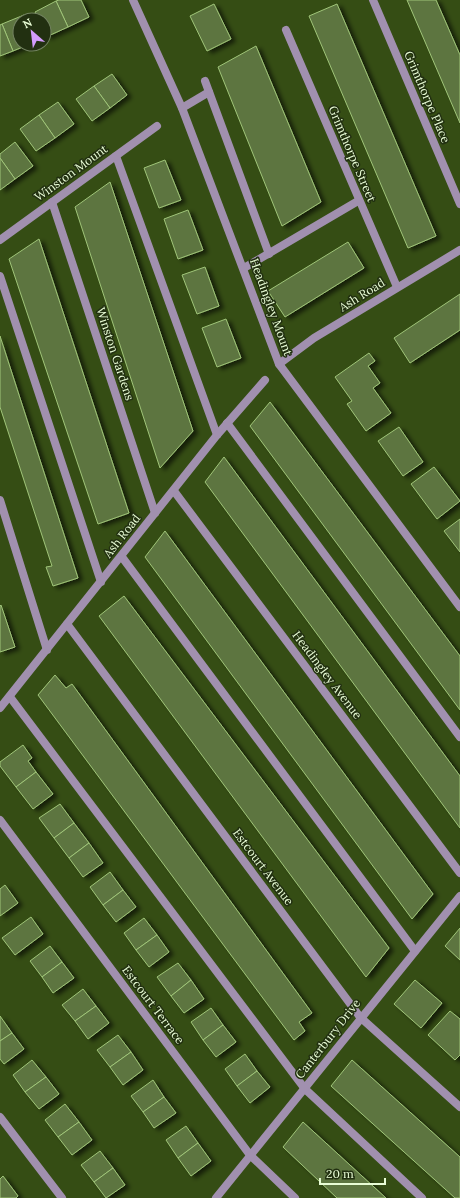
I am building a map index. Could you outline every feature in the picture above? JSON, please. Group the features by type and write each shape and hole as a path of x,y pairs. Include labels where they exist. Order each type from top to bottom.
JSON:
{"street":[{"name":"Headingley Mount","path":"133,0 182,108 244,268 279,364 460,607"},
{"name":"Grimthorpe Place","path":"373,0 460,204"},
{"name":"Grimthorpe Street","path":"286,30 358,201 397,287"},
{"path":"205,81 269,254"},
{"path":"182,108 209,92"},
{"name":"Winston Mount","path":"0,240 157,126"},
{"path":"116,156 217,435"},
{"path":"244,268 358,201"},
{"name":"Winston Gardens","path":"52,202 155,513"},
{"name":"Ash Road","path":"279,364 314,338 460,250"},
{"path":"0,276 101,582"},
{"name":"Ash Road","path":"0,708 122,557 217,435 265,380"},
{"path":"228,423 460,737"},
{"name":"Headingley Avenue","path":"174,491 460,873"},
{"path":"0,500 48,650"},
{"path":"122,557 415,951"},
{"name":"Estcourt Avenue","path":"67,624 360,1018 460,1107"},
{"path":"10,696 305,1089 422,1198"},
{"name":"Estcourt Terrace","path":"0,820 250,1155 296,1198"},
{"name":"Canterbury Drive","path":"216,1198 460,896"},
{"path":"0,1117 62,1198"}],"building":[{"path":"81,0 89,17 68,27 56,1"},
{"path":"407,0 436,0 460,55 460,123"},
{"path":"56,1 68,27 52,34 52,12 35,12"},
{"path":"214,4 231,39 207,51 190,16"},
{"path":"337,4 436,236 408,248 309,16"},
{"path":"12,20 12,49 2,24"},
{"path":"2,24 12,51 0,56 0,25"},
{"path":"256,46 321,202 282,226 218,67"},
{"path":"112,74 127,95 110,108 94,86"},
{"path":"94,86 110,108 92,121 76,99"},
{"path":"58,102 74,124 55,138 39,115"},
{"path":"39,115 55,138 36,151 20,129"},
{"path":"15,142 33,166 15,179 0,158 0,154"},
{"path":"0,158 15,179 0,190"},
{"path":"165,160 181,200 159,208 144,168"},
{"path":"110,182 193,431 160,468 75,207"},
{"path":"188,210 203,250 178,259 164,219"},
{"path":"39,239 129,513 98,524 9,259"},
{"path":"348,242 364,268 285,317 268,291"},
{"path":"205,267 219,306 197,314 182,275"},
{"path":"460,294 460,330 410,363 394,338"},
{"path":"226,319 241,358 217,367 202,328"},
{"path":"0,336 78,578 53,586 46,567 52,566 0,407"},
{"path":"369,353 375,361 368,366 380,383 373,388 391,413 366,431 347,404 352,401 335,377"},
{"path":"270,402 460,656 460,710 250,426"},
{"path":"399,427 423,462 403,476 378,441"},
{"path":"224,457 460,776 460,828 205,482"},
{"path":"434,467 460,501 437,519 411,484"},
{"path":"460,519 460,552 444,531"},
{"path":"165,531 433,894 412,919 145,557"},
{"path":"124,596 389,948 366,977 99,616"},
{"path":"1,605 15,647 0,652 0,606"},
{"path":"55,675 66,688 72,684 312,1013 299,1022 305,1031 294,1040 38,695"},
{"path":"23,745 32,758 28,761 36,772 16,787 0,766 0,762"},
{"path":"36,772 53,794 33,809 16,787"},
{"path":"60,804 74,823 54,838 39,818"},
{"path":"74,823 89,843 69,858 54,838"},
{"path":"89,843 103,863 83,877 69,858"},
{"path":"110,872 123,890 103,905 90,887"},
{"path":"5,885 18,903 0,916 0,889"},
{"path":"123,890 136,907 116,922 103,905"},
{"path":"31,917 43,934 15,955 2,938"},
{"path":"144,918 157,935 136,950 124,933"},
{"path":"460,928 460,960 445,946"},
{"path":"157,935 169,952 149,967 136,950"},
{"path":"50,946 62,962 42,977 30,961"},
{"path":"62,962 74,978 53,993 42,977"},
{"path":"178,963 191,980 171,996 157,977"},
{"path":"191,980 204,999 184,1013 171,996"},
{"path":"415,980 442,1003 421,1028 394,1004"},
{"path":"83,989 96,1006 75,1021 62,1005"},
{"path":"96,1006 109,1023 88,1039 75,1021"},
{"path":"211,1008 223,1025 203,1040 191,1022"},
{"path":"450,1011 460,1019 460,1055 455,1060 428,1035"},
{"path":"0,1016 12,1033 0,1041"},
{"path":"223,1025 236,1042 216,1057 203,1040"},
{"path":"12,1033 24,1049 4,1064 0,1059 0,1041"},
{"path":"118,1035 131,1052 110,1067 97,1050"},
{"path":"131,1052 143,1070 123,1085 110,1067"},
{"path":"245,1054 257,1071 237,1086 225,1069"},
{"path":"32,1060 46,1077 25,1092 13,1075"},
{"path":"352,1060 460,1157 460,1198 455,1198 331,1086"},
{"path":"257,1071 270,1087 250,1103 237,1086"},
{"path":"46,1077 59,1094 39,1109 25,1092"},
{"path":"153,1080 164,1097 143,1112 131,1096"},
{"path":"164,1097 176,1113 154,1128 143,1112"},
{"path":"65,1104 79,1122 58,1137 45,1120"},
{"path":"79,1122 92,1140 72,1155 58,1137"},
{"path":"303,1122 386,1198 337,1198 283,1147"},
{"path":"186,1126 198,1143 178,1158 166,1140"},
{"path":"198,1143 211,1161 191,1176 178,1158"},
{"path":"100,1151 113,1168 94,1182 81,1165"},
{"path":"113,1168 125,1185 106,1198 94,1182"},
{"path":"3,1176 18,1196 16,1198 0,1198 0,1179"}]}
